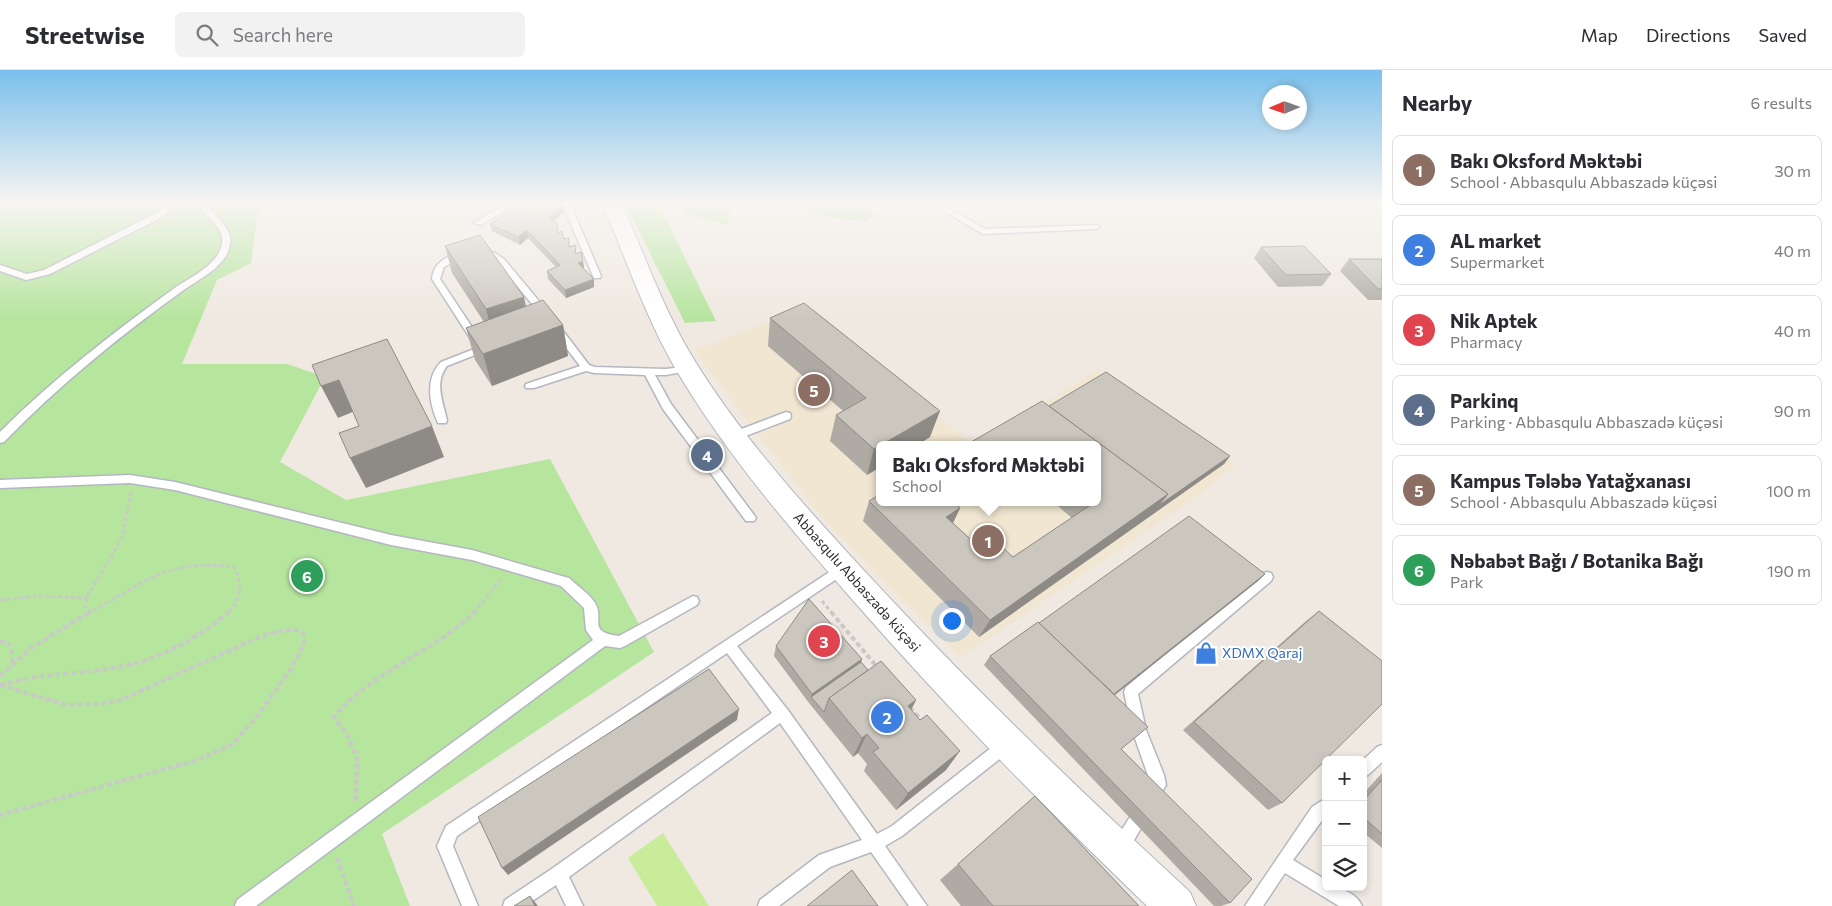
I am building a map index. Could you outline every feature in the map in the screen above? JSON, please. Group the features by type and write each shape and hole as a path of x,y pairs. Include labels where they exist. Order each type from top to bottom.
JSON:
{"street":[{"name":"Abbasqulu Abbaszadə küçəsi","path":"629,242 688,368 780,498 842,568 1007,744 1176,906"}],"lane":[{"path":"0,268 26,277 47,272 106,242"},
{"path":"0,439 27,411 119,333 214,264 226,242"},
{"path":"583,242 597,276"},
{"path":"482,349 436,279 438,268 448,260 471,253 492,255 501,261 548,324 586,367 594,370 648,372 688,368"},
{"path":"442,420 434,376 438,369 444,364 500,342"},
{"path":"530,386 586,367"},
{"path":"648,372 666,406 750,518"},
{"path":"735,436 786,416"},
{"path":"0,484 130,479 174,486 391,540 472,555 565,582 590,606 592,630 603,640 620,642 693,601"},
{"path":"470,906 445,846 451,831 729,646 842,568"},
{"path":"1118,852 1159,785 1158,775 1134,712 1131,692 1267,577"},
{"path":"243,906 603,640"},
{"path":"729,646 782,714 919,906"},
{"path":"511,906 559,874 782,714"},
{"path":"766,906 825,861 875,843 897,831 1007,744"},
{"path":"1367,766 1382,752"},
{"path":"1253,906 1317,812 1322,808"},
{"path":"1283,862 1354,906"},
{"path":"559,874 575,906"}],"path":[{"path":"90,612 85,606 87,598 122,538 131,496 130,479"},
{"path":"0,676 31,648 90,612 116,600 156,574 179,565 215,563 234,567 239,576 241,588 230,612 188,640 146,660 116,666 19,678 0,685"},
{"path":"361,818 356,802 355,787 358,773 354,744 334,717 349,700 456,631 477,610 510,566"},
{"path":"812,589 880,671"},
{"path":"0,600 37,596 87,598"},
{"path":"0,685 67,705 100,704 121,700 264,635 292,629 302,633 304,644 291,669 234,744 196,760 0,815"},
{"path":"0,642 8,642 12,648 12,664"},
{"path":"905,700 924,723"},
{"path":"330,841 354,906"}],"shaded area":[{"path":"803,309 969,441 876,441 876,506 1101,506 1101,441 984,441 1097,370 1236,465 1189,502 961,658 873,572 815,510 694,350"}],"green space":[{"path":"0,242 254,242 251,263 217,280 182,364 287,364 325,377 280,462 346,500 550,459 654,652 382,834 410,906 0,906"},
{"path":"645,242 677,242 716,321 685,323"},
{"path":"663,833 709,906 657,906 628,858"}],"building":[{"path":"458,242 485,242 524,297 486,309 445,246"},
{"path":"538,242 569,242 569,247 576,245 575,254 581,252 583,261 578,263 594,279 565,290 547,271 560,265"},
{"path":"1304,246 1331,274 1286,275 1261,247"},
{"path":"1349,259 1382,259 1382,289 1378,289"},
{"path":"543,300 563,325 483,354 466,328"},
{"path":"804,303 940,411 888,441 876,441 876,448 874,449 836,415 866,398 770,318"},
{"path":"387,339 432,426 350,458 339,433 359,426 339,380 321,386 312,365"},
{"path":"1106,372 1230,456 1158,506 1168,494 1101,444 1101,441 1096,441 1049,406"},
{"path":"1042,401 1096,441 973,441"},
{"path":"1101,445 1168,494 990,620 869,501 876,497 876,506 958,506 960,508 946,517 988,555 1002,547 1013,557 1089,506 1101,506"},
{"path":"1189,516 1265,574 1114,694 1039,623"},
{"path":"809,599 862,659 812,694 776,646"},
{"path":"1319,611 1382,661 1382,704 1329,756 1322,756 1322,763 1282,803 1194,722"},
{"path":"1038,622 1148,727 1121,749 1252,879 1230,903 990,656"},
{"path":"881,661 916,700 908,706 920,720 927,715 960,751 908,793 873,752 879,748 867,734 862,738 829,698"},
{"path":"861,662 868,670 829,698 824,712 811,697"},
{"path":"709,669 739,709 502,868 478,817"},
{"path":"1382,780 1382,834 1367,821 1367,797"},
{"path":"1035,796 1139,906 993,906 958,864"},
{"path":"852,870 878,906 807,906"},
{"path":"530,896 535,906 514,906"}],"place":[{"name":"Kampus Tələbə Yatağxanası","path":"814,390"},
{"name":"Parkinq","path":"707,455"},
{"name":"Bakı Oksford Məktəbi","path":"988,541"},
{"name":"Nəbabət Bağı / Botanika Bağı","path":"307,576"},
{"name":"Nik Aptek","path":"824,641"},
{"name":"XDMX Qaraj","path":"1206,653"},
{"name":"AL market","path":"887,717"}]}
